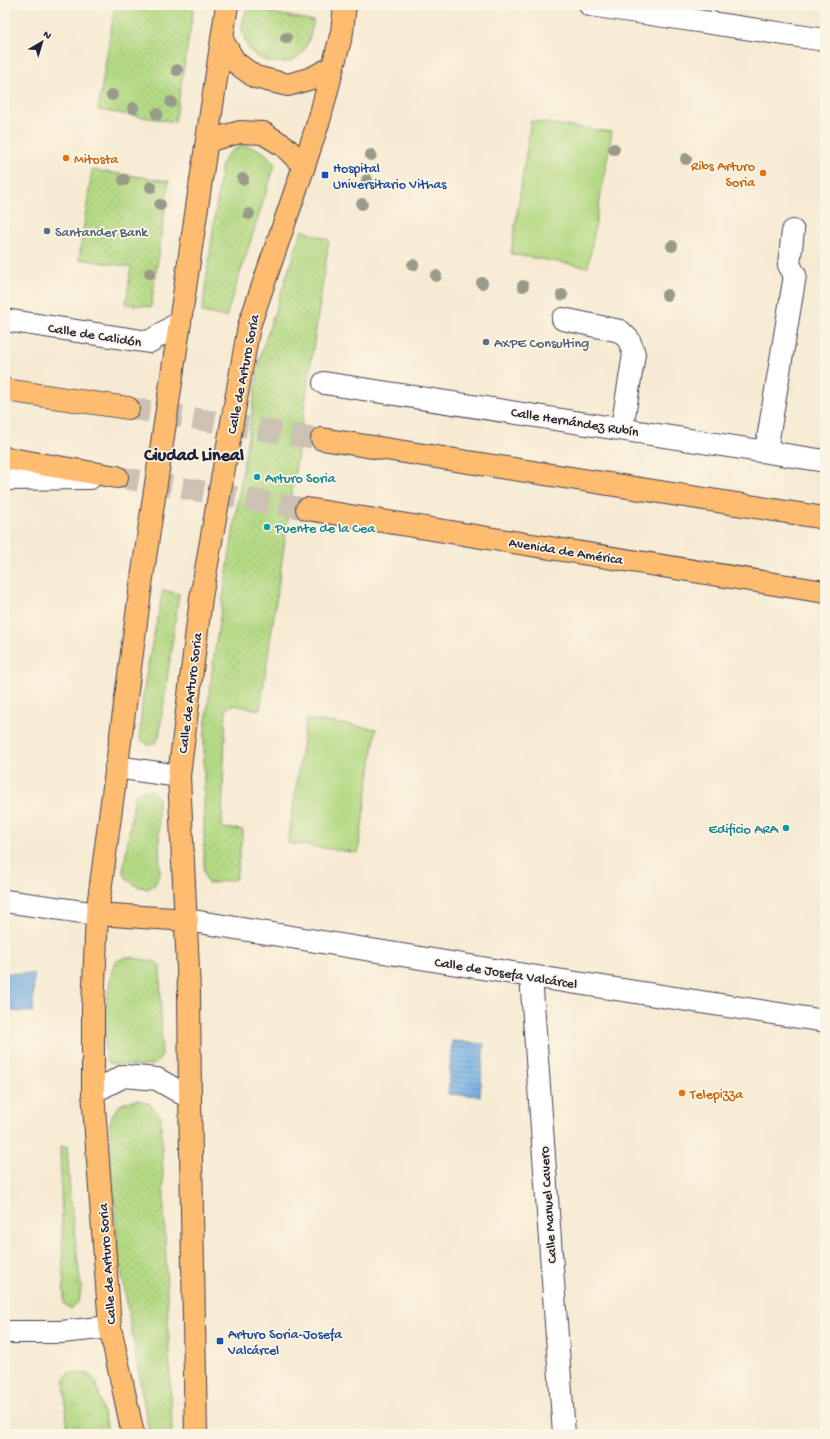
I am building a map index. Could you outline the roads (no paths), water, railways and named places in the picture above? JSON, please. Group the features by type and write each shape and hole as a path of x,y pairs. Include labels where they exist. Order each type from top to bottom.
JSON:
{"main road":[{"name":"Calle de Arturo Soria","path":"133,1434 110,1327 93,1092 93,1007 97,914 142,577 227,5"},
{"name":"Calle de Arturo Soria","path":"196,1434 190,1098 190,991 179,776 201,598 249,326 304,166 342,32 345,5"},
{"path":"222,40 235,62 255,77 288,85 312,78 333,67"},
{"path":"207,141 240,132 263,133 284,146 304,166"},
{"path":"5,390 128,408"},
{"path":"322,439 825,518"},
{"path":"5,458 117,478"},
{"name":"Avenida de América","path":"307,509 825,592"},
{"path":"97,914 187,920"}],"street":[{"path":"590,5 825,40"},
{"path":"766,451 795,275 789,265 793,231"},
{"path":"563,319 620,331 629,340 634,354 622,428"},
{"name":"Calle de Calidón","path":"5,320 149,342 180,322"},
{"name":"Calle Hernández Rubín","path":"324,383 622,428 825,461"},
{"path":"5,480 117,478"},
{"path":"116,767 179,776"},
{"path":"5,901 97,914"},
{"name":"Calle de Josefa Valcárcel","path":"187,920 531,976 825,1021"},
{"name":"Calle Manuel Cavero","path":"531,976 564,1434"},
{"path":"93,1092 124,1076 157,1079 190,1098"},
{"path":"5,1332 61,1332 110,1327"}],"water":[{"path":"5,973 34,974 33,1012 5,1011"},
{"path":"452,1041 484,1044 480,1096 448,1094"}],"tunnel":[{"path":"128,408 322,439"},
{"path":"117,477 307,509"}],"place":[{"name":"Mitosta","path":"66,158"},
{"name":"Ribs Arturo Soria","path":"763,173"},
{"name":"Hospital Universitario Vithas","path":"325,175"},
{"name":"Santander Bank","path":"47,231"},
{"name":"AXPE Consulting","path":"486,342"},
{"name":"Arturo Soria","path":"257,477"},
{"name":"Puente de la Cea","path":"267,527"},
{"name":"Edificio ARA","path":"786,828"},
{"name":"Telepizza","path":"682,1093"},
{"name":"Arturo Soria-Josefa Valcárcel","path":"220,1341"}],"district":[{"name":"Ciudad Lineal","path":"194,454"}]}
